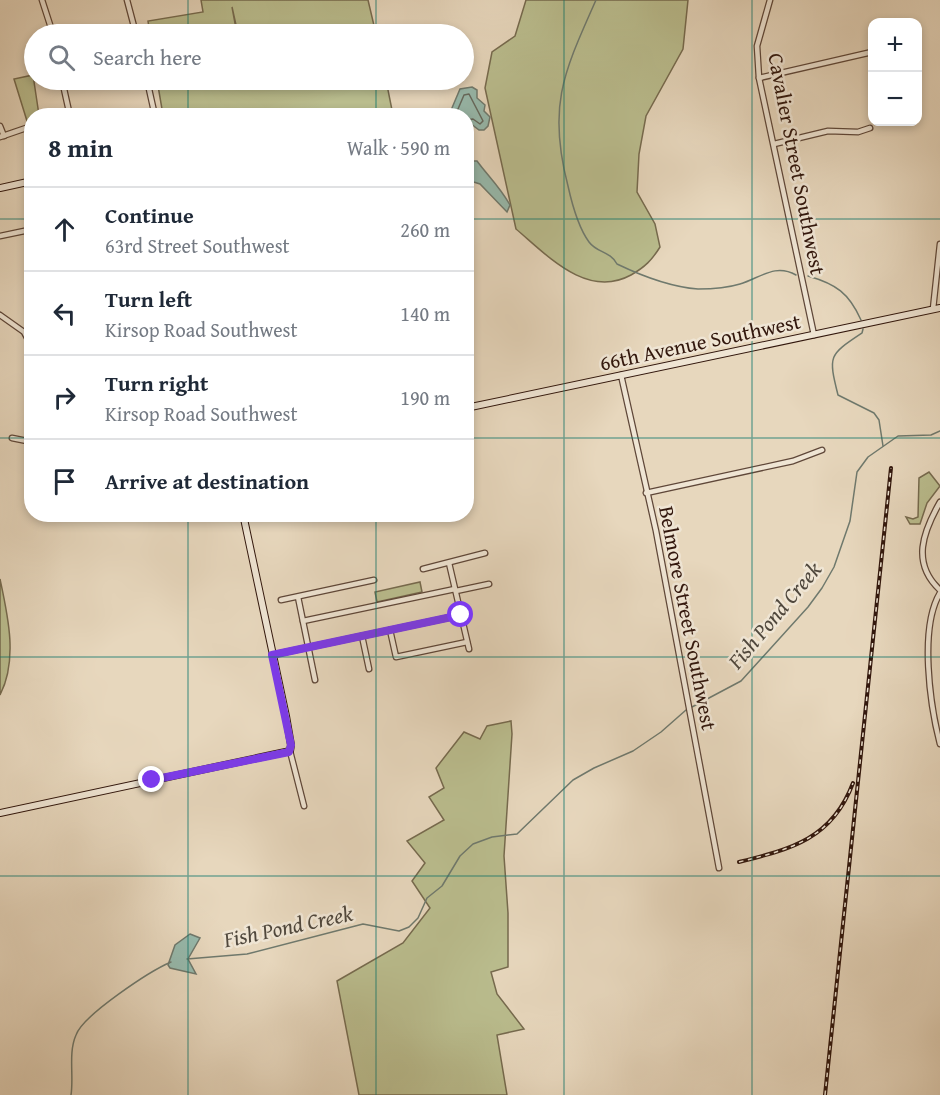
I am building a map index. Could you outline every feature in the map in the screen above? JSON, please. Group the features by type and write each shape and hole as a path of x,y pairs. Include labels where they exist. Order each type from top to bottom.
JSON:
{"street":[{"path":"42,0 50,24"},
{"path":"127,0 133,24"},
{"name":"Cavalier Street Southwest","path":"770,0 758,46 759,78 814,335"},
{"path":"759,78 868,53"},
{"path":"64,90 68,108"},
{"path":"149,90 153,108"},
{"path":"0,126 2,137 24,129"},
{"path":"774,144 828,131 858,132 870,129"},
{"path":"0,188 24,183"},
{"path":"0,236 24,231"},
{"path":"937,308 940,244"},
{"name":"66th Avenue Southwest","path":"474,406 937,308"},
{"path":"0,315 24,333"},
{"path":"15,324 19,319"},
{"name":"Belmore Street Southwest","path":"621,375 656,531 719,868"},
{"path":"12,438 24,440"},
{"path":"646,493 793,461 822,450"},
{"path":"940,502 926,527 922,549 927,573 940,592 934,606 929,655 934,716 940,744"},
{"path":"245,522 291,745 290,751 304,806"},
{"path":"423,569 485,554"},
{"path":"450,562 469,649"},
{"path":"281,600 374,580"},
{"path":"303,621 489,584"},
{"path":"298,597 315,680"},
{"path":"272,655 461,615"},
{"path":"390,630 396,657 467,642"},
{"path":"362,636 369,669"},
{"path":"0,813 290,751"}],"green space":[{"path":"201,0 368,0 374,24 236,24 232,7 235,24 148,24 148,21 203,12"},
{"path":"526,0 688,0 683,49 646,116 639,154 637,192 655,224 660,247 640,269 615,281 599,282 569,271 516,229 485,88 492,52 515,36"},
{"path":"24,77 24,90 35,90 38,108 24,108 24,111 14,79"},
{"path":"159,90 388,90 392,108 162,108"},
{"path":"929,472 940,486 927,503 920,524 910,524 906,517 913,519 918,517 919,478"},
{"path":"0,579 6,608 10,653 9,667 0,695"},
{"path":"420,582 422,592 377,602 375,592"},
{"path":"511,721 504,856 508,913 508,967 491,972 497,994 524,1029 497,1035 507,1095 359,1095 337,981 403,943 430,908 412,881 425,863 407,841 444,820 429,797 444,788 436,768 464,732 480,739 487,726"}],"water":[{"path":"474,88 477,90 477,98 485,105 484,111 490,117 488,126 484,130 474,126 474,108 452,108 460,90"},
{"path":"474,161 477,161 510,205 507,212 480,184 474,182"},
{"path":"190,934 200,938 188,959 196,974 170,968 168,965 175,945"}],"waterway":[{"path":"596,0 575,48 562,90 559,111 559,133 568,186 579,222 589,242 617,264 656,280 688,288 708,289 730,286 781,270 796,275"},
{"path":"808,276 834,286 852,303 861,320"},
{"path":"863,329 862,333 837,352 832,364 833,372 838,395 874,413 879,420 883,446"},
{"name":"Fish Pond Creek","path":"692,707 741,681 808,607 822,588 834,567 850,521 857,472 868,457 898,436 931,435 940,431"},
{"name":"Fish Pond Creek","path":"187,959 247,954 363,924 399,931 409,927 418,918 427,898 442,886 460,856 473,844 492,837 517,834 573,780 633,751 661,732 686,710"},
{"name":"Fish Pond Creek","path":"71,1095 72,1049 81,1026 118,994 171,962"}],"railway":[{"path":"825,1095 891,468"},
{"path":"739,862 776,852 808,839 834,817 853,783"}],"route":[{"path":"152,780 289,752 291,745 272,655 461,615"}]}
